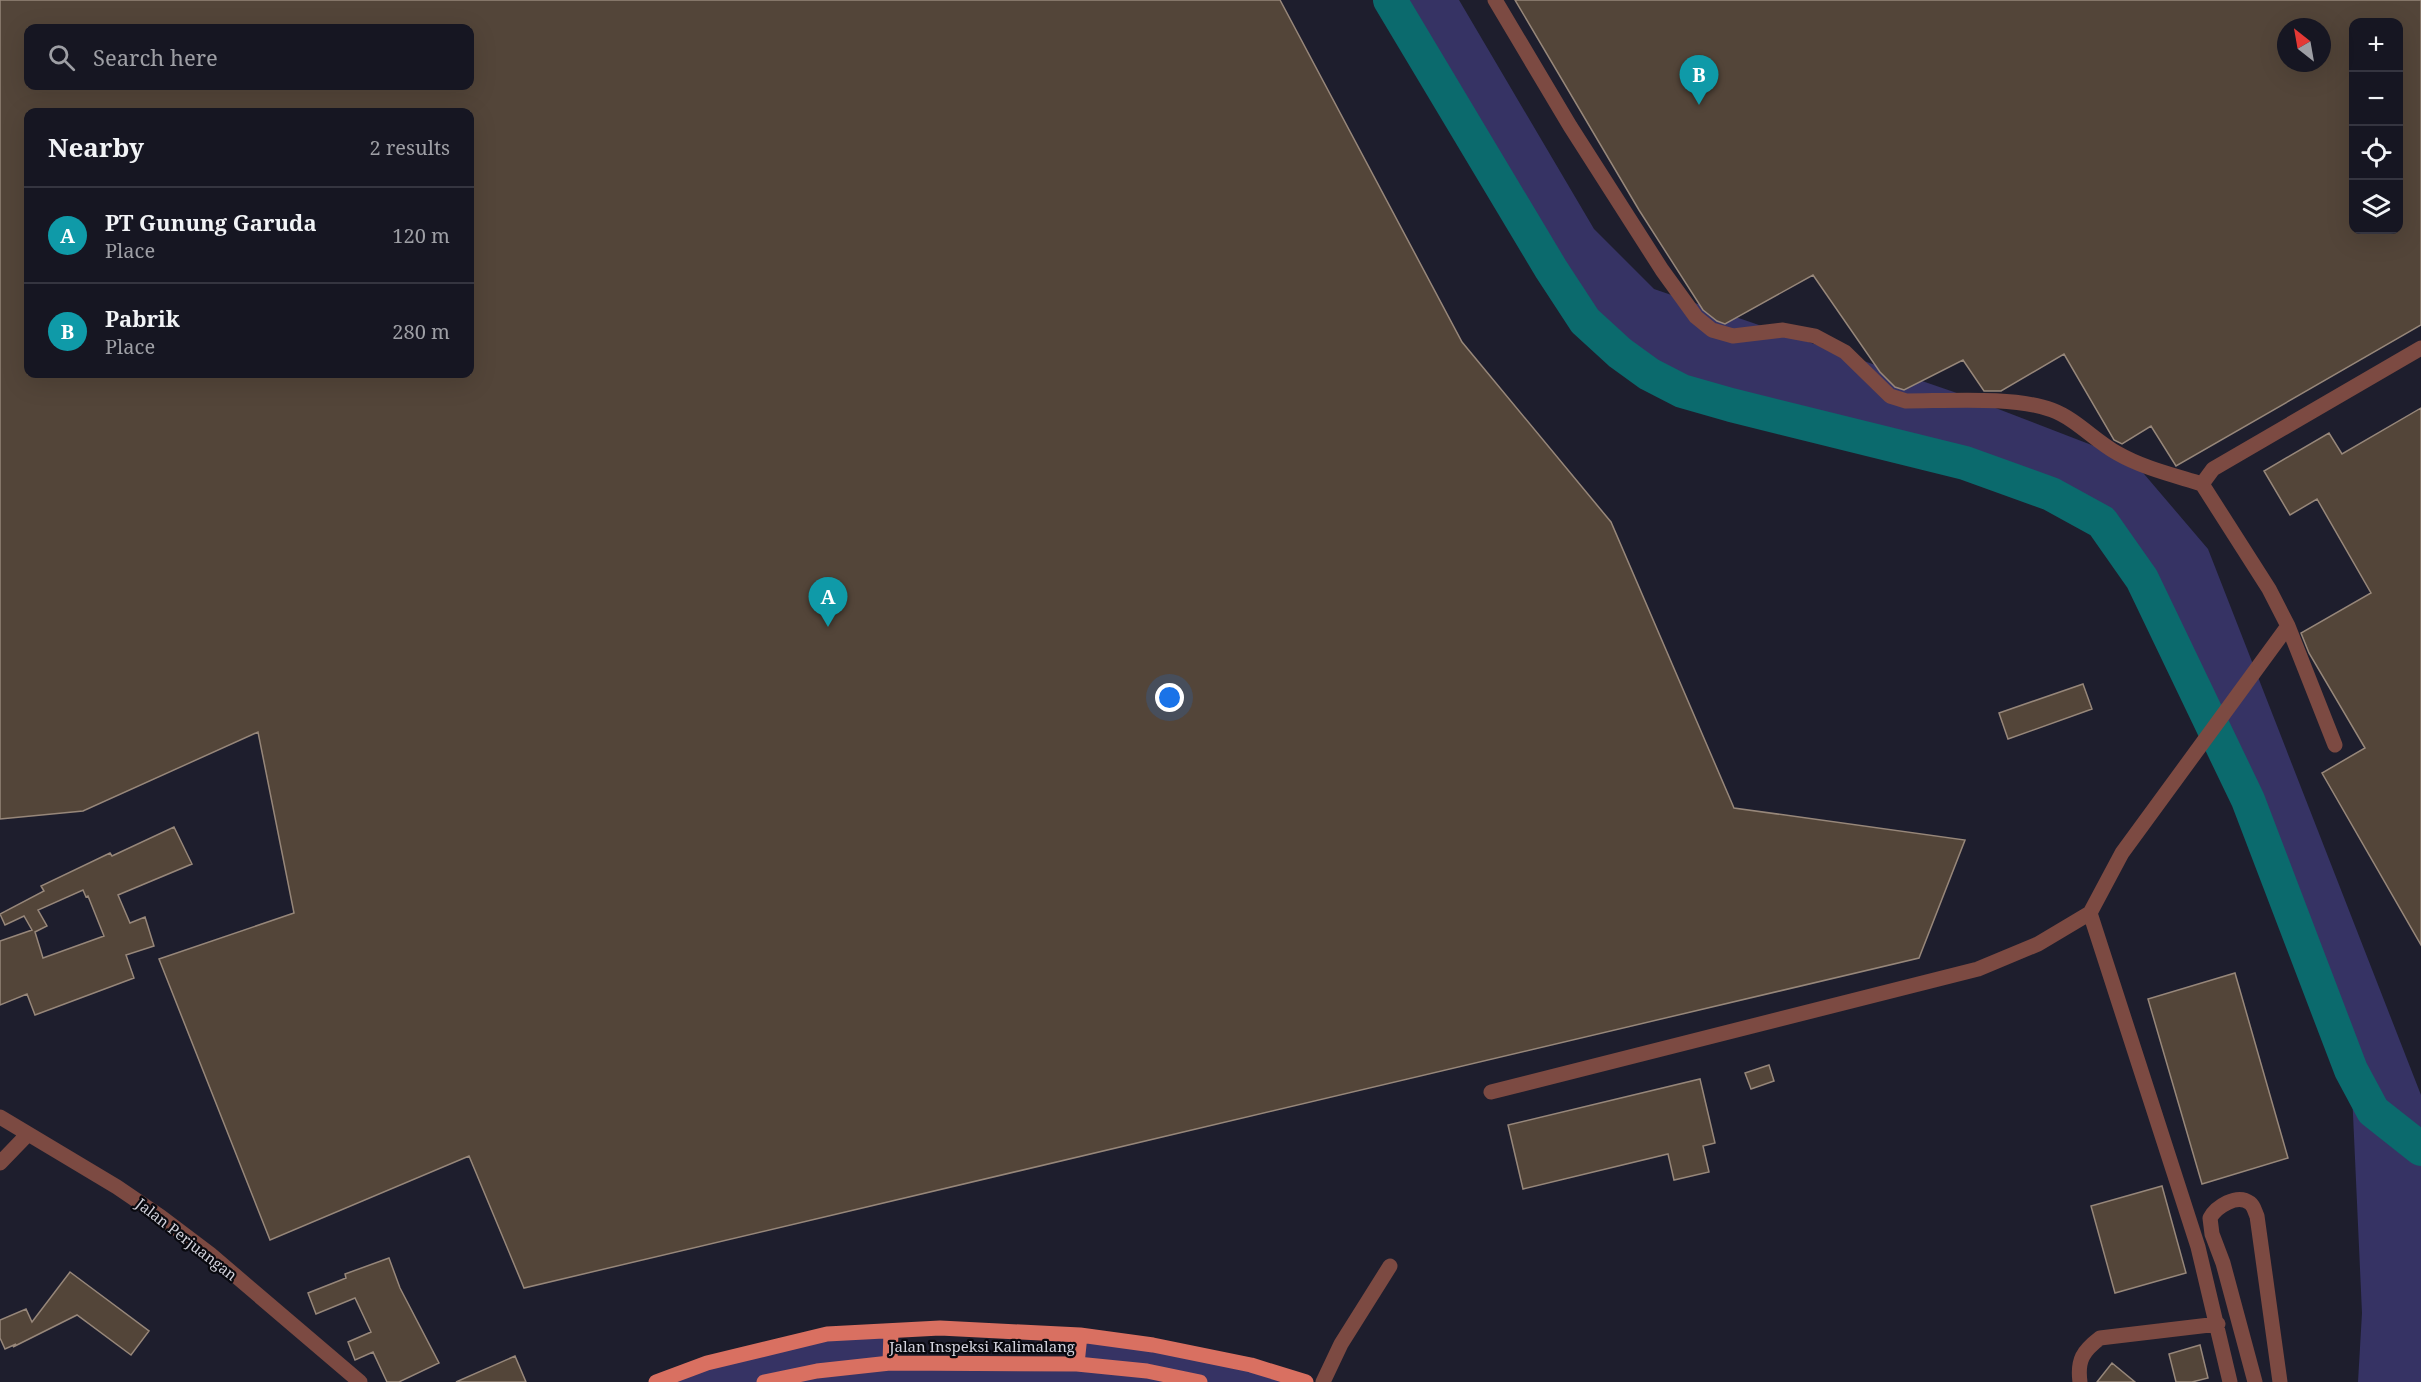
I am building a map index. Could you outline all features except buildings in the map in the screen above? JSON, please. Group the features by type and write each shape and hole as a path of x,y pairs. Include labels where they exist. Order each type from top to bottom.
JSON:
{"main road":[{"name":"Jalan Inspeksi Kalimalang","path":"656,1382 707,1362 827,1334 940,1328 1080,1335 1153,1345 1240,1362 1306,1382"},
{"path":"890,1363 891,1331"},
{"path":"1077,1364 1080,1335"},
{"name":"Jalan Inspeksi Kalimalang","path":"764,1382 817,1371 890,1363 1077,1364 1147,1371 1200,1382"}],"street":[{"path":"1495,0 1570,126 1662,270 1695,318 1712,330 1733,336 1783,330 1815,336 1845,352 1890,396 1906,401 2024,403 2052,410 2081,427 2116,453 2151,469 2202,484 2269,589 2288,626 2335,745"},
{"path":"2202,484 2213,469 2421,348"},
{"path":"1491,1092 1978,969 2038,944 2090,913 2122,853 2288,626"},
{"path":"2090,913 2198,1248 2218,1324 2230,1382"},
{"name":"Jalan Perjuangan","path":"0,1117 117,1187 161,1217 210,1254 360,1382"},
{"path":"0,1163 28,1134"},
{"path":"2255,1382 2223,1263 2212,1234 2210,1218 2221,1206 2240,1200 2248,1201 2253,1205 2257,1216 2280,1382"},
{"path":"1323,1382 1341,1344 1390,1266"},
{"path":"2080,1382 2079,1366 2086,1349 2100,1338 2218,1324"}],"shaded area":[{"path":"1391,0 1459,0 1594,229 1654,289 1954,392 2133,461 2208,549 2421,1095 2421,1382 2358,1382 2362,1313 2351,1070 2248,800 2142,579 2102,522 2051,494 1965,463 1682,391 1649,374 1585,321"},
{"path":"891,1331 890,1362 1076,1364 1080,1335 1306,1382 656,1382 768,1348"}],"waterway":[{"path":"1390,0 1551,269 1585,321 1620,353 1649,374 1682,391 1965,463 2051,494 2102,522 2142,579 2248,800 2351,1070 2373,1111 2421,1149"}],"place":[{"name":"Pabrik","path":"1699,105"},
{"name":"PT Gunung Garuda","path":"828,627"}]}
